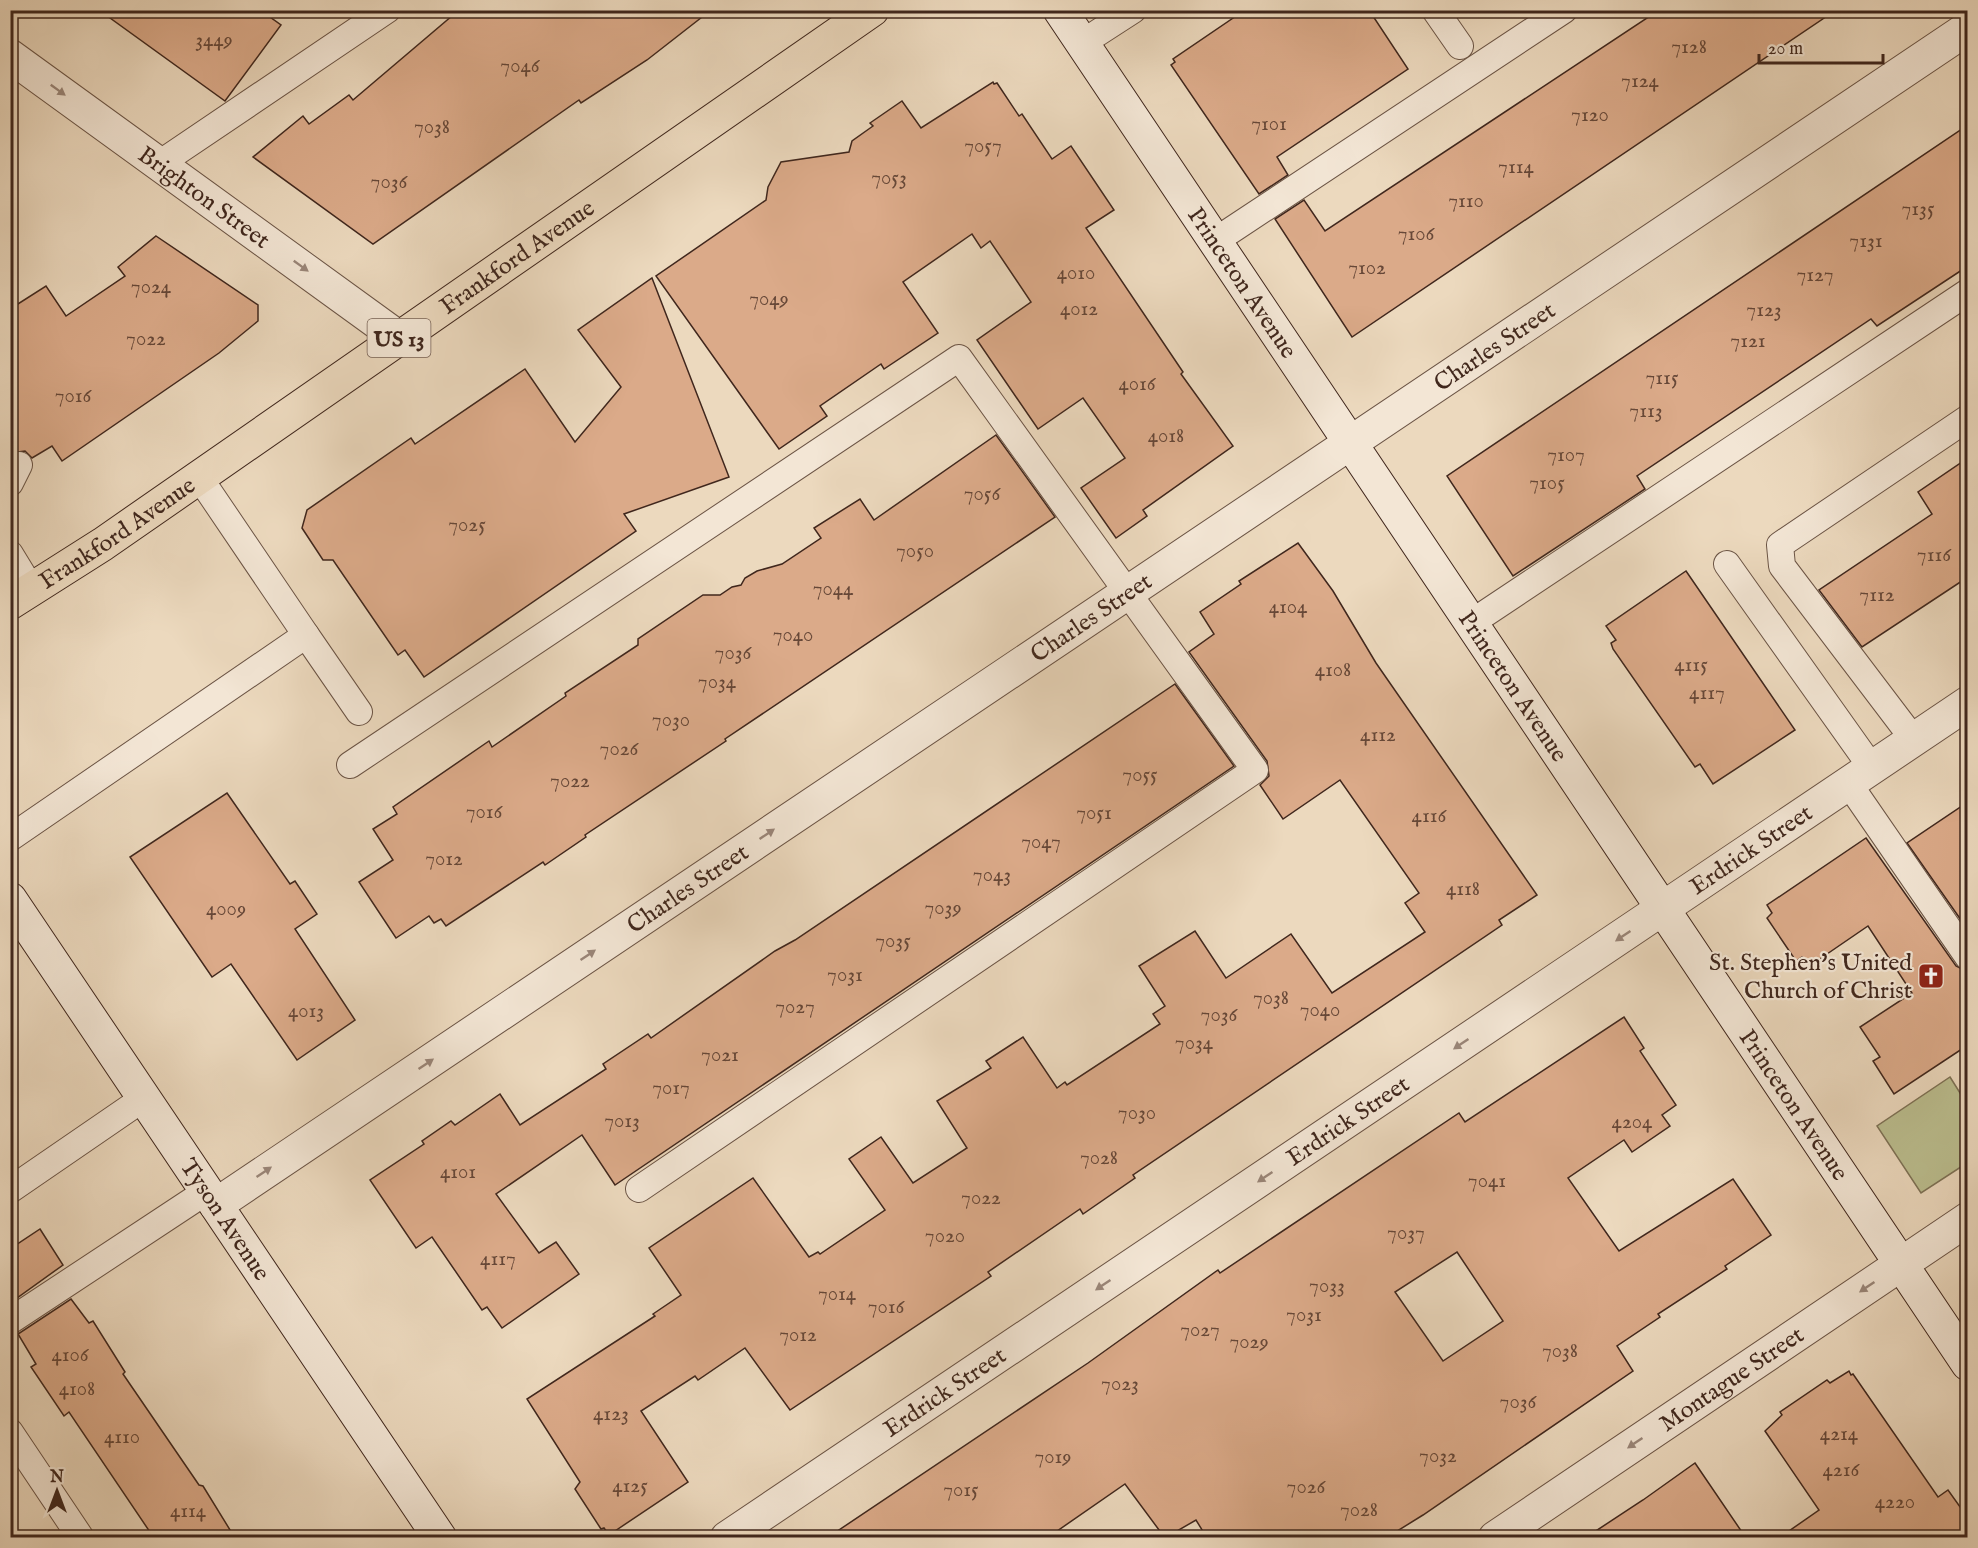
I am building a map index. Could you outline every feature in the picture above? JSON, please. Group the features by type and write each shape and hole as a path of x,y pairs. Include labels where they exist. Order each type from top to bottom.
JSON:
{"main road":[{"name":"Frankford Avenue","path":"21,597 199,477 869,11"}],"street":[{"name":"Princeton Avenue","path":"1060,10 1968,1364"},
{"name":"Charles Street","path":"212,1198 1126,593 1968,28"},
{"name":"Brighton Street","path":"10,56 399,338"},
{"name":"Erdrick Street","path":"727,1538 1968,703"},
{"name":"Tyson Avenue","path":"10,899 440,1538"},
{"name":"Montague Street","path":"1495,1538 1968,1219"}],"lane":[{"path":"159,164 387,10"},
{"path":"1082,43 1133,10"},
{"path":"1436,10 1460,45"},
{"path":"1215,241 1564,10"},
{"path":"1471,623 1968,292"},
{"path":"350,765 959,358 1255,770 639,1189"},
{"path":"1914,740 1782,566 1780,545 1968,418"},
{"path":"199,477 359,712"},
{"path":"10,554 21,597"},
{"path":"1727,564 1964,945"},
{"path":"10,838 306,635"},
{"path":"10,1190 144,1098"},
{"path":"10,1321 212,1198"},
{"path":"10,1432 81,1538"}],"green space":[{"path":"1950,1077 1967,1104 1967,1163 1921,1193 1877,1126"}],"building":[{"path":"99,10 260,10 281,25 225,101"},
{"path":"459,10 711,10 647,60 581,103 579,100 373,244 253,157 303,116 309,124 349,95 353,100"},
{"path":"1245,10 1369,10 1408,69 1277,157 1288,175 1259,194 1171,65 1175,62 1173,59"},
{"path":"1659,10 1836,10 1352,337 1275,219 1304,200 1325,231"},
{"path":"993,82 997,83 1019,116 1022,114 1052,159 1071,146 1114,210 1086,228 1183,372 1181,374 1233,446 1143,510 1147,516 1116,538 1081,488 1125,458 1083,398 1038,429 977,340 1031,302 990,241 981,248 972,234 903,282 938,333 884,369 881,364 820,406 827,416 779,449 656,276 766,200 768,187 781,162 849,152 852,141 873,126 870,123 902,101 921,128"},
{"path":"1968,125 1968,266 1877,326 1871,319 1637,476 1645,489 1513,576 1447,476"},
{"path":"156,236 258,305 258,321 219,353 62,461 52,446 32,458 25,451 10,453 10,309 46,286 66,316 125,276 118,267"},
{"path":"652,278 729,477 624,514 636,531 424,677 405,650 398,655 333,560 323,560 302,528 307,510 411,438 415,444 525,369 575,442 621,387 578,330"},
{"path":"996,435 1055,517 725,739 726,741 585,835 586,837 545,865 543,862 446,926 441,919 434,923 429,916 396,938 359,882 393,860 373,829 397,814 393,807 489,741 492,747 566,696 565,693 638,645 638,639 703,595 720,595 732,587 741,585 745,578 757,571 782,564 821,538 814,528 860,499 874,520"},
{"path":"1968,458 1968,577 1862,647 1819,590 1932,514 1918,492"},
{"path":"1298,543 1333,591 1376,663 1537,895 1499,920 1502,925 1133,1175 1135,1178 1083,1214 1080,1209 988,1272 991,1276 790,1410 745,1348 698,1380 695,1376 641,1411 688,1482 609,1535 604,1528 601,1529 575,1489 580,1482 527,1399 655,1316 653,1314 681,1295 649,1248 753,1178 809,1257 818,1252 820,1254 885,1210 849,1159 881,1137 913,1183 967,1148 937,1101 991,1068 986,1061 1023,1037 1057,1088 1065,1082 1067,1085 1160,1024 1153,1014 1165,1006 1139,966 1195,931 1226,978 1291,934 1332,993 1425,932 1405,903 1419,893 1340,780 1283,819 1260,785 1269,776 1267,761 1189,652 1214,634 1200,612 1241,584 1239,581"},
{"path":"1686,571 1795,730 1713,784 1700,764 1695,767 1613,649 1611,643 1616,640 1606,626"},
{"path":"1175,684 1234,766 615,1185 582,1135 496,1194 539,1253 556,1242 579,1274 502,1328 487,1307 482,1310 432,1237 416,1248 370,1180 424,1144 422,1141 451,1121 455,1125 500,1094 520,1125 606,1069 603,1064 648,1034 651,1038 775,951 795,940"},
{"path":"227,793 290,884 295,881 317,914 295,929 355,1020 297,1060 231,964 212,977 130,857"},
{"path":"1968,802 1968,930 1907,843"},
{"name":"St. Stephen's United Church of Christ","path":"1866,838 1956,966 1968,972 1968,1045 1894,1094 1873,1061 1880,1057 1860,1027 1912,993 1868,926 1808,967 1802,957 1796,961 1767,918 1772,913 1767,905"},
{"path":"1624,1017 1644,1048 1640,1051 1676,1105 1662,1115 1670,1126 1632,1152 1624,1140 1568,1178 1619,1251 1733,1179 1771,1235 1725,1266 1727,1269 1658,1314 1660,1317 1617,1346 1633,1371 1386,1538 1207,1538 1196,1520 1165,1538 1125,1484 1047,1538 827,1538 1088,1363 1218,1270 1220,1273 1459,1113 1465,1122","holes":["1457,1252 1503,1321 1443,1361 1395,1292"]},
{"path":"40,1229 63,1265 10,1303 10,1249"},
{"path":"71,1299 89,1323 93,1321 125,1372 123,1374 199,1485 203,1486 235,1538 154,1538 69,1412 64,1416 31,1367 36,1364 18,1334"},
{"path":"1849,1371 1938,1497 1948,1490 1968,1518 1968,1538 1779,1538 1819,1510 1765,1431 1782,1415 1780,1412 1827,1380 1830,1383"},
{"path":"1695,1463 1746,1538 1585,1538 1643,1500"}],"place":[{"name":"St. Stephen's United Church of Christ","path":"1931,976"}]}
